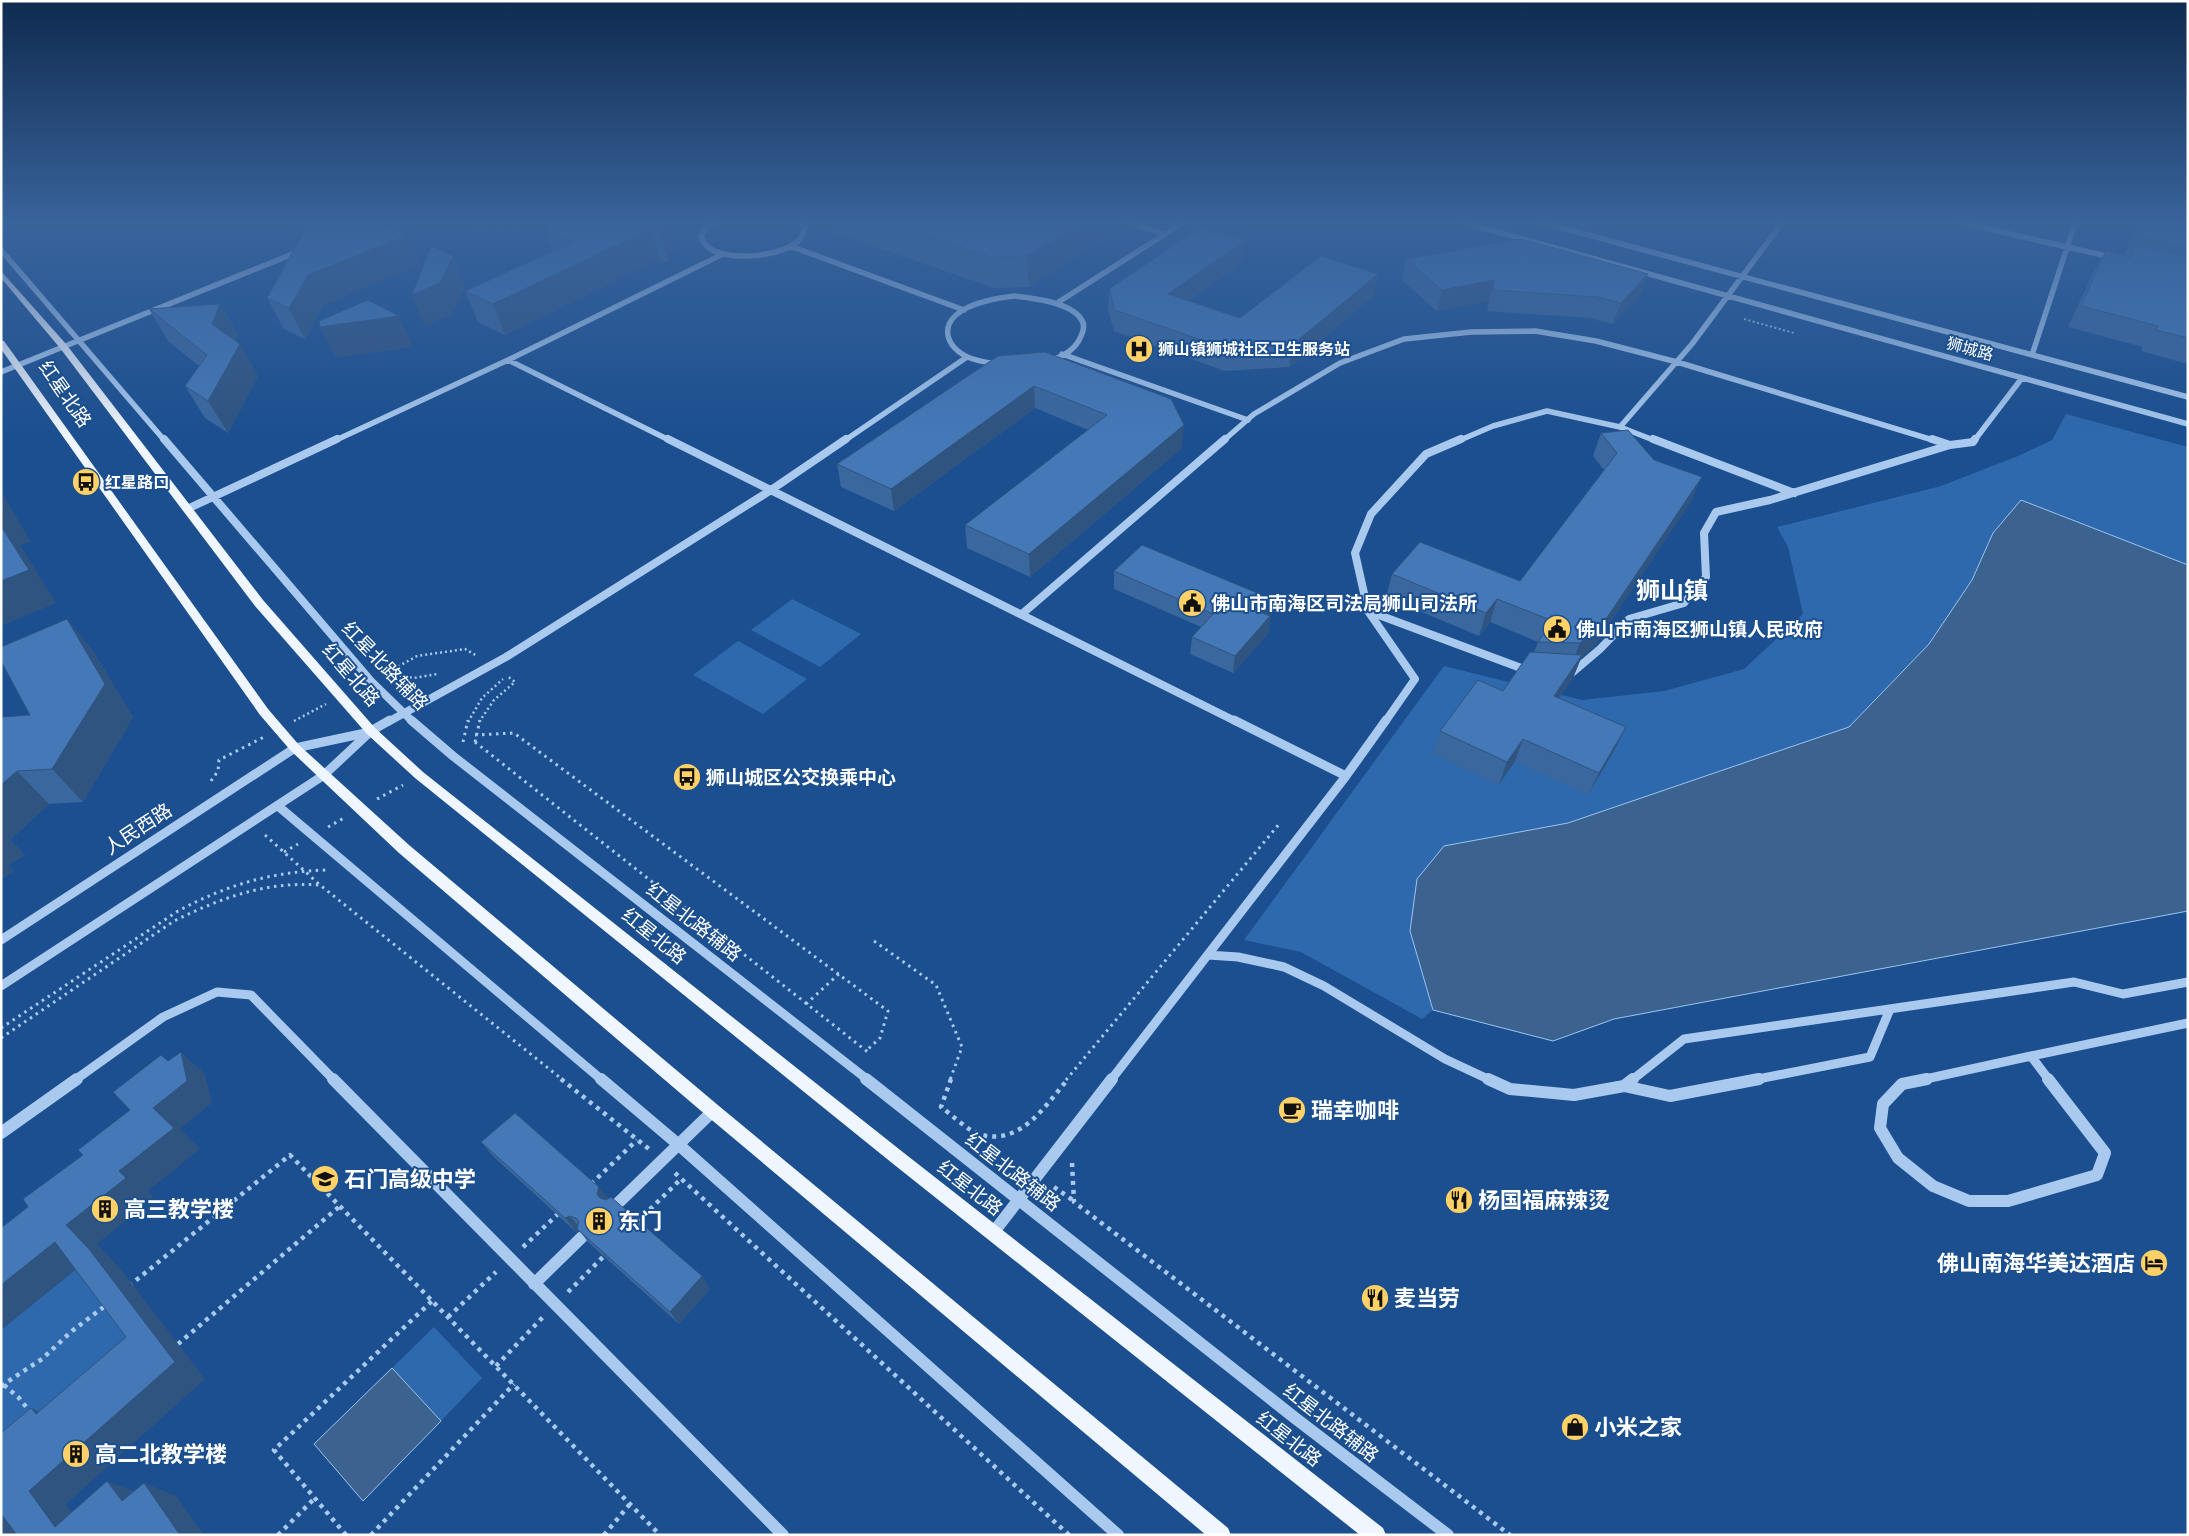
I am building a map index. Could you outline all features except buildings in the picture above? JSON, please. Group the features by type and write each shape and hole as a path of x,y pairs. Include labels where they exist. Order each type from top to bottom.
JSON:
{"main road":[{"name":"红星北路","path":"17,292 63,346 259,603 371,731 419,776 1376,1535"},
{"name":"红星北路","path":"1,343 18,364 264,712 295,748 412,855 713,1111 1221,1535"}],"street":[{"name":"红星北路辅路","path":"38,292 371,681 404,714 468,767 1020,1199 1295,1418 1448,1535"},
{"path":"1,372 200,292"},
{"path":"186,509 508,360 647,292"},
{"path":"914,292 964,310"},
{"path":"1057,303 1075,292"},
{"name":"狮城路","path":"1713,292 2188,424"},
{"path":"1620,427 1633,408 1677,362 1732,292"},
{"name":"狮城路","path":"1800,292 2188,397"},
{"path":"2032,355 2052,292"},
{"path":"1014,296 1036,298 1057,303 1072,311 1082,322 1083,328 1080,340 1069,351 1051,359 1012,365 988,363 967,357 953,347 947,336 949,324 964,310 991,299 1014,296"},
{"path":"1022,614 1248,420 1340,363 1404,339 1472,332 1535,331 1596,341 1677,362 1950,445"},
{"path":"1062,354 1248,420"},
{"path":"295,748 371,731 506,657 772,490 967,357"},
{"path":"508,360 1346,776"},
{"path":"1563,672 1573,672 1600,649 1629,619 1684,603 1706,577 1704,533 1716,512 1794,493 1950,445 1973,442 2022,378"},
{"path":"994,1233 1346,776 1415,679 1368,610 1355,553 1371,514 1426,454 1493,426 1547,411 1620,427 1794,493"},
{"path":"1368,610 1524,670 1534,671"},
{"path":"1,986 324,775 371,731"},
{"name":"人民西路","path":"1,940 295,748"},
{"path":"278,806 679,1145 1118,1535"},
{"path":"1208,955 1238,957 1284,966 1350,1001 1445,1059 1510,1089 1574,1095 1624,1086 1670,1096 1870,1057 1890,1009"},
{"path":"1624,1086 1684,1039 2074,982 2123,994 2188,982"},
{"path":"1,1133 163,1016 217,992 252,995 534,1284 783,1535"},
{"path":"2031,1056 2105,1153 2096,1175 2008,1201 1969,1201 1933,1186 1898,1158 1880,1128 1883,1104 1902,1084 2031,1056 2188,1023"},
{"path":"615,1206 713,1111"},
{"path":"534,1284 582,1237"}],"path":[{"path":"371,681 417,656 465,649 476,655 468,660"},
{"path":"385,673 399,678 415,678 439,673"},
{"path":"465,749 464,734 472,713 490,691 508,676 515,682 487,706 475,735 476,742 867,1052 880,1038 888,1011 840,973 514,733 475,735"},
{"path":"209,784 218,771 220,760 342,696"},
{"path":"874,941 936,985 962,1046 941,1107 978,1134 1003,1137 1029,1125 1280,823"},
{"path":"1,1028 178,911 207,895 259,876 304,870 320,885 662,1161 1069,1535"},
{"path":"1,1038 174,921 199,908 237,893 274,884 287,882 320,885"},
{"path":"802,1008 840,973"},
{"path":"589,1186 637,1140"},
{"path":"126,1288 290,1155 660,1535"},
{"path":"1071,1158 1074,1202"},
{"path":"633,1226 681,1178"},
{"path":"1054,1187 1510,1535"},
{"path":"448,1317 568,1205"},
{"path":"178,1344 340,1206"},
{"path":"496,1366 613,1246"},
{"path":"346,1535 274,1450 432,1301"},
{"path":"35,1420 19,1398 2,1386 42,1359 72,1331 107,1304"},
{"path":"371,1535 514,1384"},
{"path":"278,1535 315,1498"},
{"path":"604,1535 630,1504"}],"shaded area":[{"path":"2066,414 2188,447 2188,565 2021,500 1993,533 1972,580 1929,644 1849,727 1568,823 1444,846 1410,931 1433,1010 1422,1019 1301,952 1244,940 1444,666 1582,700 1664,691 1744,669 1803,614 1788,547 1777,527 1941,486 2018,456 2052,440"},
{"path":"2021,500 2188,565 2188,911 1614,1019 1553,1041 1433,1010 1410,931 1417,879 1444,846 1568,823 1849,727 1929,644 1972,580 1993,533"},
{"path":"792,599 861,634 820,667 751,630"},
{"path":"738,641 807,679 763,714 693,675"},
{"path":"86,1261 148,1343 1,1467 1,1330"},
{"path":"434,1327 482,1378 441,1421 392,1368"},
{"path":"392,1368 441,1421 363,1501 314,1444"}],"place":[{"name":"狮山镇狮城社区卫生服务站","path":"1139,349"},
{"name":"红星路口","path":"86,482"},
{"name":"佛山市南海区司法局狮山司法所","path":"1192,603"},
{"name":"佛山市南海区狮山镇人民政府","path":"1557,629"},
{"name":"狮山城区公交换乘中心","path":"687,777"},
{"name":"瑞幸咖啡","path":"1292,1110"},
{"name":"石门高级中学","path":"325,1179"},
{"name":"杨国福麻辣烫","path":"1459,1200"},
{"name":"高三教学楼","path":"105,1209"},
{"name":"东门","path":"599,1221"},
{"name":"佛山南海华美达酒店","path":"2154,1263"},
{"name":"麦当劳","path":"1375,1298"},
{"name":"小米之家","path":"1575,1427"},
{"name":"高二北教学楼","path":"76,1454"}],"district":[{"name":"狮山镇","path":"1672,590"}]}
